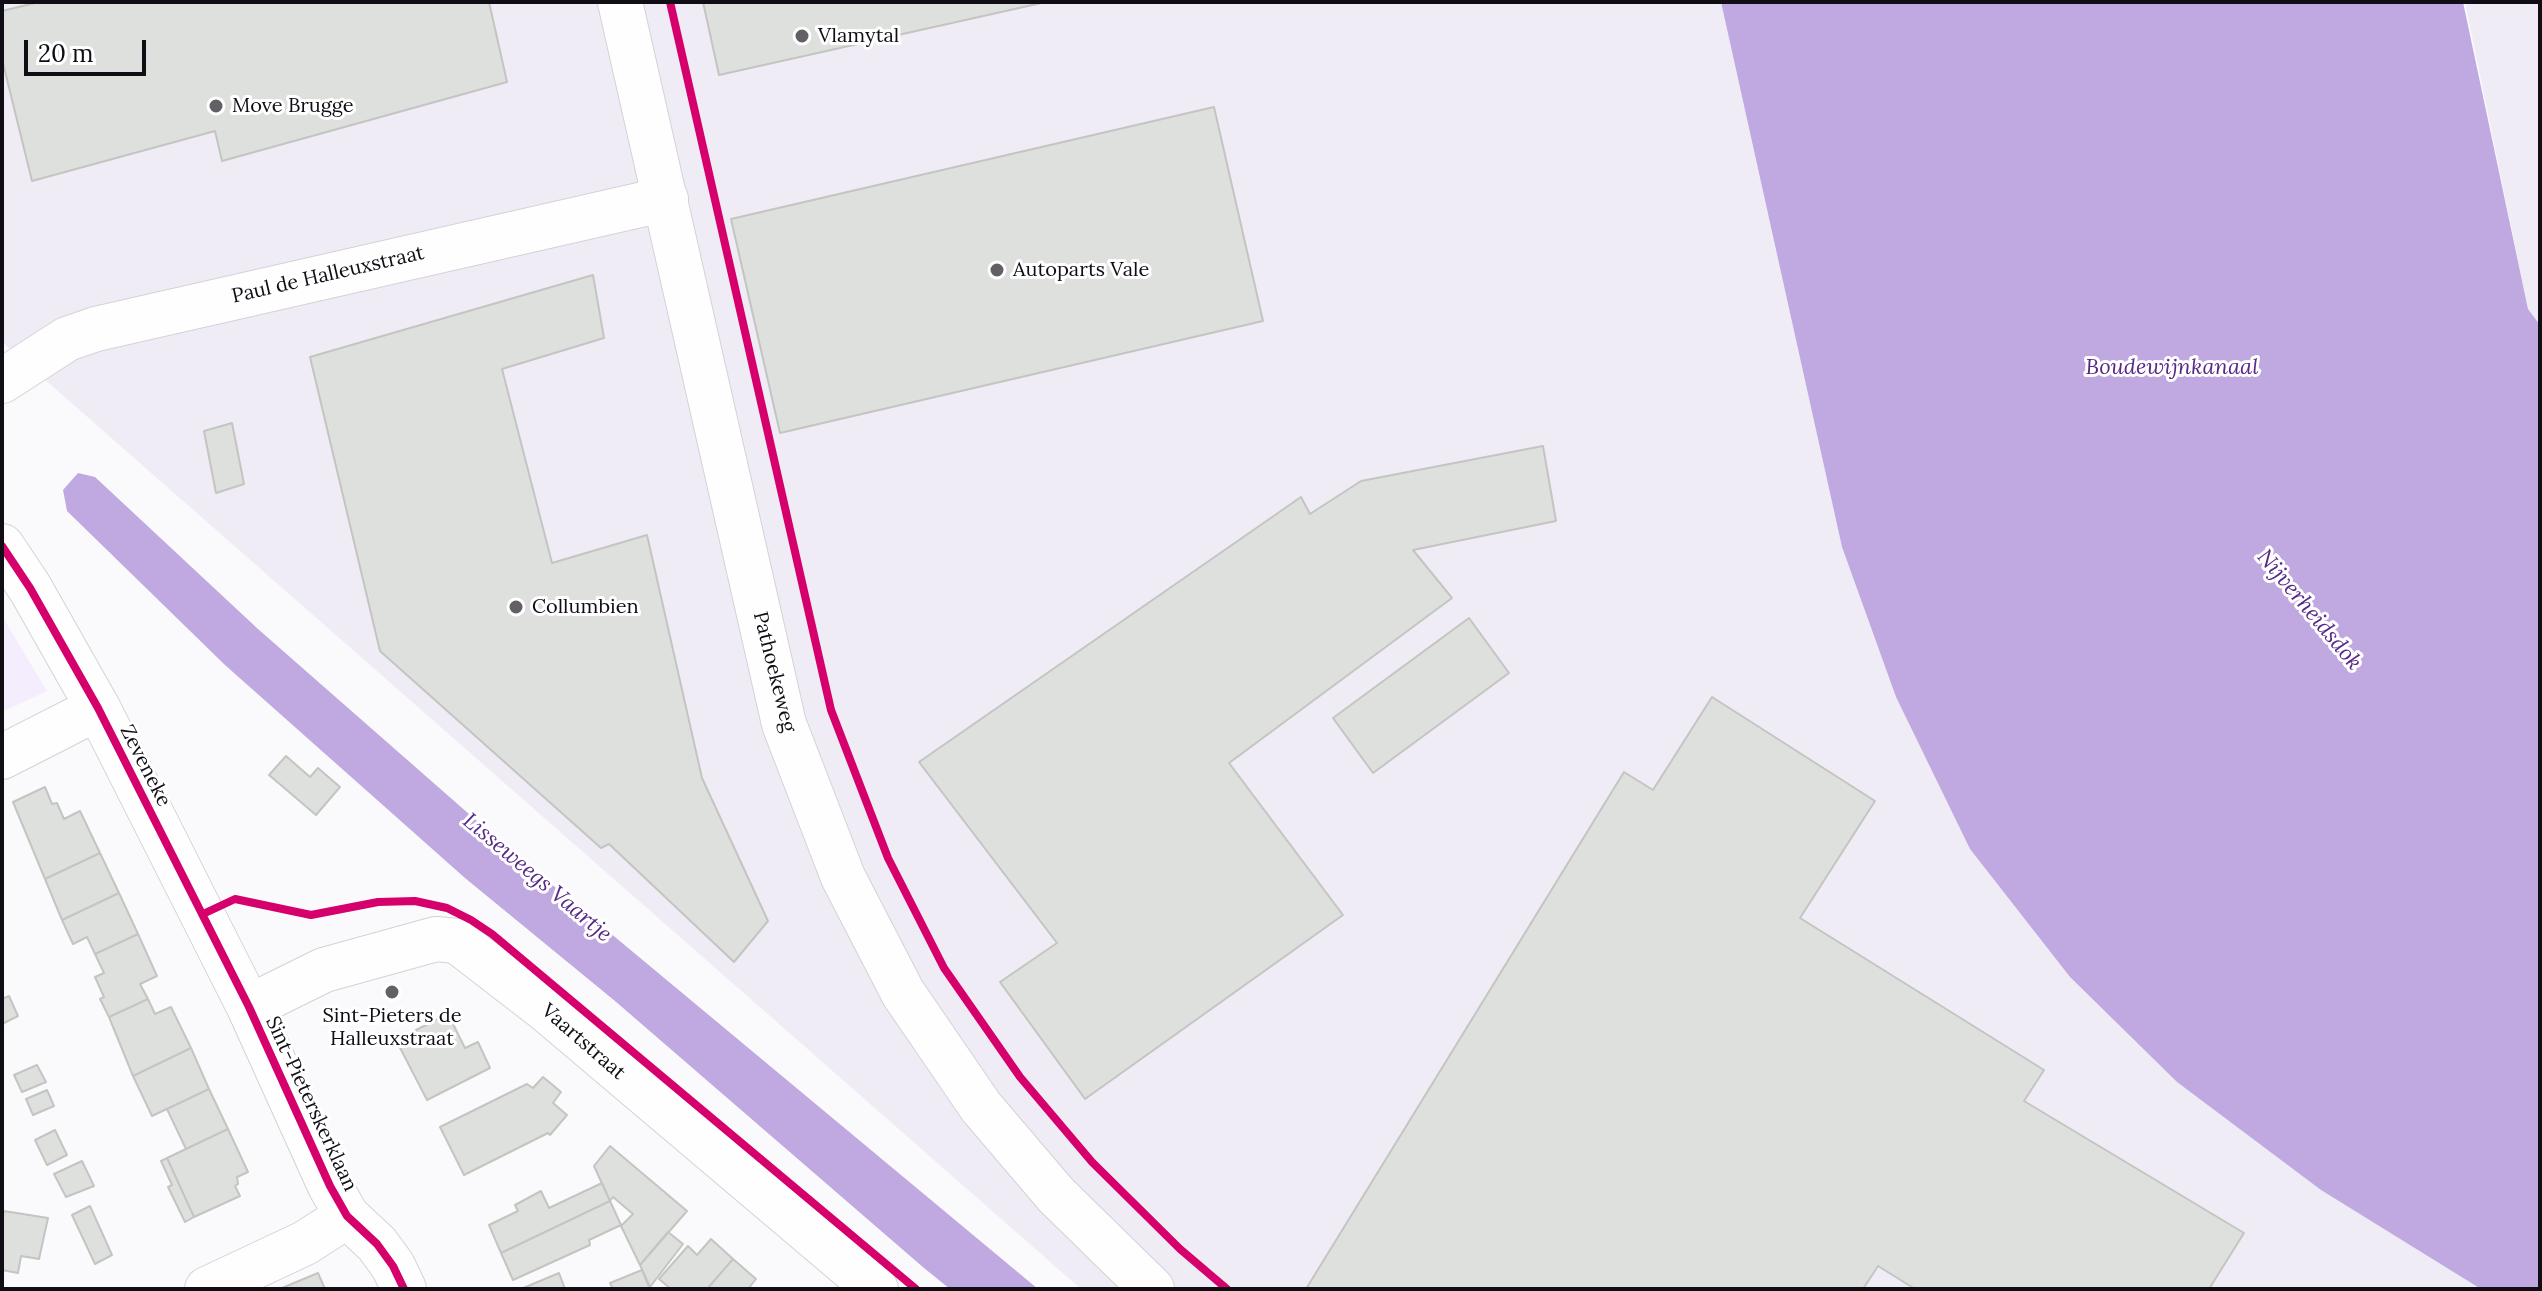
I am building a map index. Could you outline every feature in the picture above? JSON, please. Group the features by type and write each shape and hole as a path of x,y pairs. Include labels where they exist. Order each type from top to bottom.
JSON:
{"street":[{"name":"Pathoekeweg","path":"620,2 784,724 843,877 903,993 981,1107 1056,1195 1152,1289"},
{"name":"Paul de Halleuxstraat","path":"2,381 67,339 96,329 666,199"},
{"name":"Zeveneke","path":"2,546 30,588 98,708 249,1007"},
{"path":"2,757 98,708"},
{"name":"Vaartstraat","path":"249,1007 324,970 436,939 457,941 545,1009 876,1289"},
{"name":"Sint-Pieterskerklaan","path":"249,1007 347,1216 377,1244 393,1266 404,1289"},
{"path":"207,1289 305,1243 347,1216"}],"shaded area":[{"path":"2,2 1721,2 1842,547 1896,697 1970,849 2070,977 2177,1082 2321,1190 2482,1289 1081,1289 2,342"},
{"path":"2465,2 2540,2 2540,325 2528,309"},
{"path":"2,616 47,691 2,712"}],"water":[{"name":"Boudewijnkanaal","path":"1721,2 2463,2 2528,309 2540,325 2540,1289 2481,1289 2321,1190 2177,1082 2070,977 1970,849 1896,697 1842,547"},
{"name":"Lisseweegs Vaartje","path":"78,473 95,477 258,629 502,843 1038,1289 950,1289 615,1001 465,878 225,665 67,511 63,490"}],"building":[{"name":"Move Brugge","path":"39,2 489,2 507,82 222,161 215,131 32,181 2,59 2,11"},
{"name":"Vlamytal","path":"703,2 1046,2 719,75"},
{"name":"Autoparts Vale","path":"1214,107 1263,321 780,433 731,219"},
{"name":"Collumbien","path":"593,275 604,338 502,369 552,563 647,535 702,778 768,921 734,962 609,844 601,848 380,651 310,357"},
{"path":"232,423 244,484 216,493 204,431"},
{"path":"1543,446 1556,521 1413,550 1452,598 1229,763 1343,915 1085,1099 1000,982 1057,943 919,762 1301,497 1310,514 1361,481"},
{"path":"1469,618 1509,673 1373,773 1333,718"},
{"path":"1712,697 1875,801 1800,918 2044,1070 2024,1101 2244,1233 2209,1289 1915,1289 1878,1266 1863,1289 1306,1289 1624,772 1653,790"},
{"path":"286,756 310,777 318,768 340,787 316,815 269,775"},
{"path":"45,787 52,804 57,803 64,819 80,811 100,853 45,879 13,802"},
{"path":"100,853 119,893 62,920 45,879"},
{"path":"119,893 138,934 95,954 87,937 73,944 62,920"},
{"path":"138,934 157,976 140,984 148,999 109,1017 100,999 104,997 95,977 104,973 95,954"},
{"path":"9,996 18,1016 2,1024 2,999"},
{"path":"148,999 155,1014 171,1007 191,1048 133,1076 109,1017"},
{"path":"448,1014 465,1048 478,1042 490,1068 427,1100 396,1040"},
{"path":"191,1048 209,1089 152,1116 133,1076"},
{"path":"37,1065 46,1082 22,1092 14,1075"},
{"path":"543,1077 561,1092 553,1103 567,1115 550,1135 548,1133 464,1175 440,1127 527,1084 533,1088"},
{"path":"209,1089 228,1129 186,1149 167,1109"},
{"path":"47,1090 54,1106 33,1115 26,1099"},
{"path":"228,1129 248,1172 237,1177 238,1184 235,1186 240,1196 194,1217 167,1158"},
{"path":"55,1130 67,1155 47,1165 35,1140"},
{"path":"610,1146 687,1211 640,1265 621,1226 633,1214 613,1197 610,1201 594,1166"},
{"path":"167,1158 194,1217 185,1222 168,1187 172,1185 161,1161"},
{"path":"82,1161 94,1186 66,1197 54,1174"},
{"path":"602,1183 610,1201 501,1253 489,1225 518,1211 515,1205 541,1191 549,1208"},
{"path":"610,1201 621,1225 589,1240 590,1245 513,1280 501,1253"},
{"path":"90,1206 112,1255 95,1264 72,1215"},
{"path":"4,1211 48,1218 39,1259 21,1256 18,1273 2,1270"},
{"path":"668,1232 683,1244 650,1287 640,1265"},
{"path":"711,1239 733,1259 707,1289 671,1289 659,1279 688,1246 697,1255"},
{"path":"733,1259 756,1279 748,1289 707,1289"},
{"path":"642,1270 650,1289 613,1289 610,1283"},
{"path":"318,1273 325,1289 282,1288"},
{"path":"559,1273 565,1289 521,1289"}],"cycle path":[{"path":"670,2 831,710 888,858 944,968 1020,1077 1092,1162 1180,1249 1227,1289"},
{"path":"2,546 30,588 98,708 249,1007 330,1186 347,1216 377,1244 393,1266 404,1289"},
{"path":"203,914 235,899 311,915 378,902 415,901 447,908 471,920 492,934 916,1289"}],"place":[{"name":"Vlamytal","path":"802,36"},
{"name":"Move Brugge","path":"216,106"},
{"name":"Autoparts Vale","path":"997,270"},
{"name":"Collumbien","path":"516,607"},
{"name":"Sint-Pieters de Halleuxstraat","path":"392,992"}],"water label":[{"name":"Nijverheidsdok","path":"2309,610"}]}
